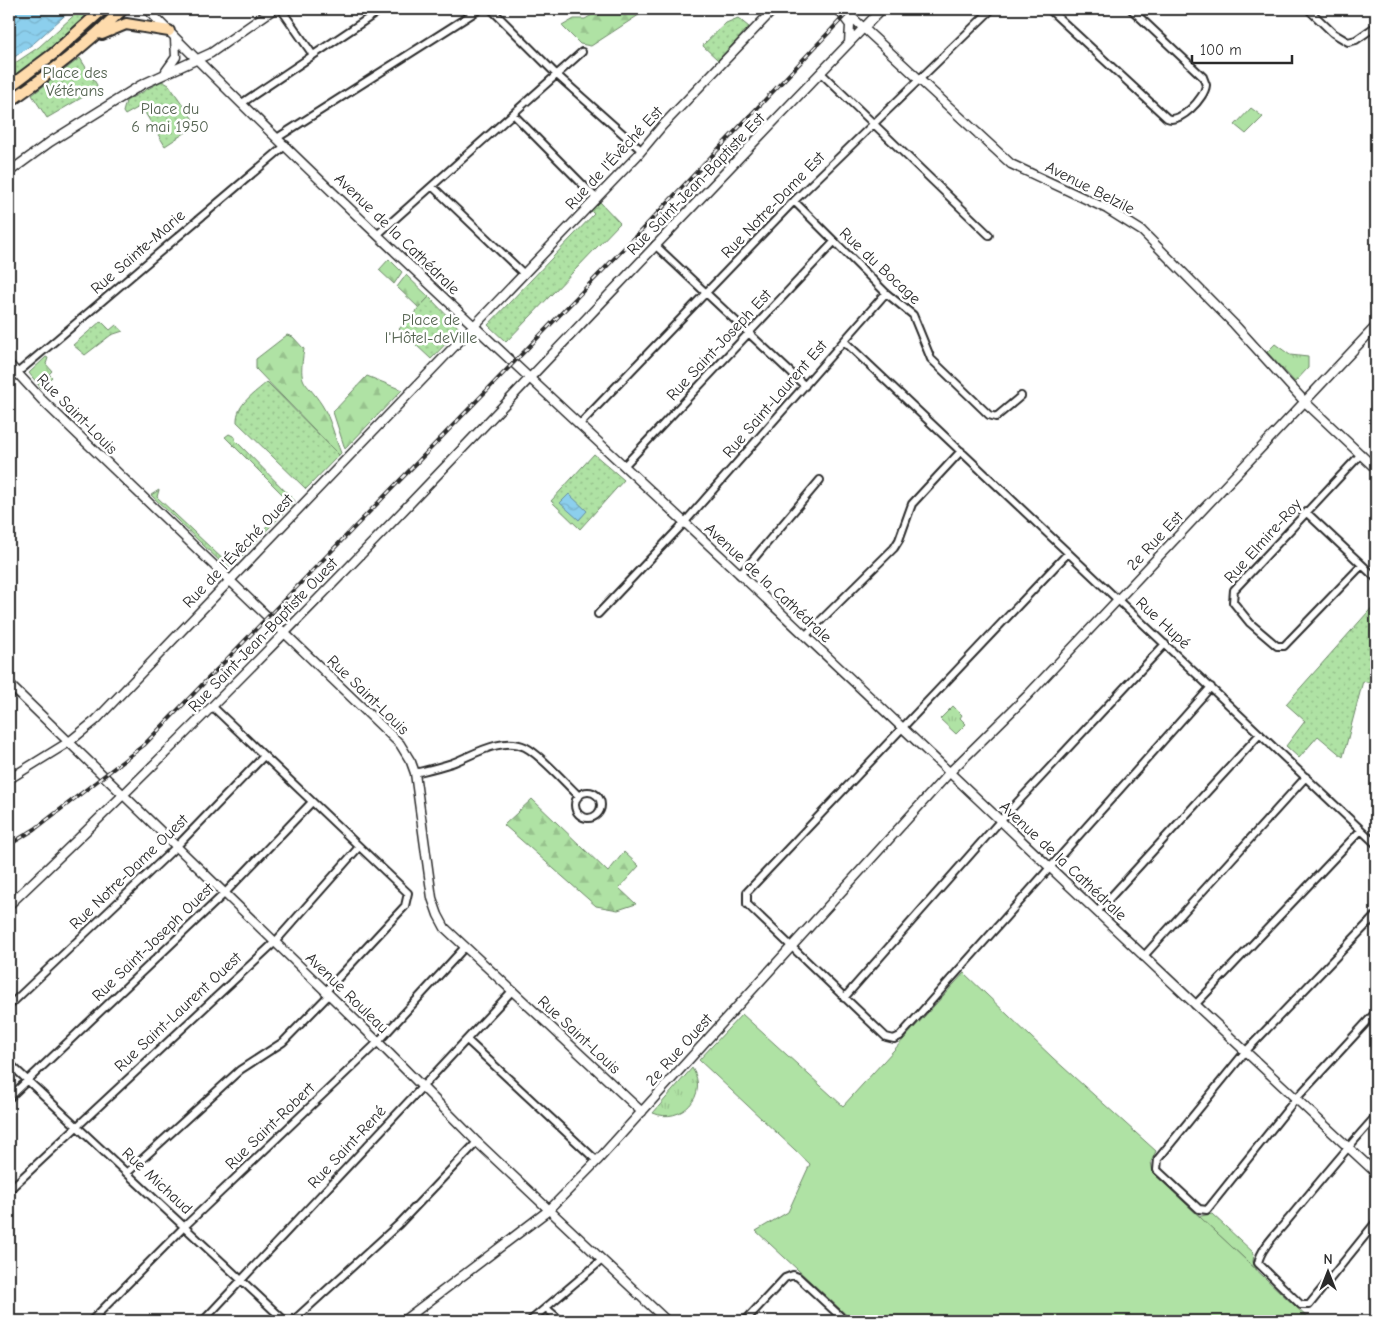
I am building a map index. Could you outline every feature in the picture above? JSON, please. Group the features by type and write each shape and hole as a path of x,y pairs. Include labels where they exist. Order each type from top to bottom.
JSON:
{"main road":[{"path":"9,87 53,54 103,9"},
{"path":"9,102 58,68 92,40 123,9"},
{"path":"92,40 108,30 123,25 172,34"}],"street":[{"name":"Avenue de la Cathédrale","path":"147,9 377,235 950,772 1295,1100 1376,1173"},
{"path":"9,172 50,142 158,76 211,53 274,9"},
{"path":"282,9 312,55"},
{"path":"242,103 382,9"},
{"path":"278,138 480,9"},
{"path":"492,9 557,75 642,150"},
{"name":"Rue de l'Évêché Est","path":"474,326 774,9"},
{"path":"839,9 850,25 849,43"},
{"name":"Avenue Belzile","path":"843,9 1011,164 1107,209 1142,231 1234,324 1305,402 1376,468"},
{"name":"Rue Saint-Jean-Baptiste Est","path":"529,378 822,74 882,9"},
{"name":"Rue Notre-Dame Est","path":"579,425 794,202 992,9"},
{"path":"1049,9 1172,120 1179,119 1203,96 1206,85 1203,78 1131,9"},
{"path":"1308,9 1333,33 1348,42 1356,40 1376,26"},
{"path":"158,76 175,61 177,53 172,34"},
{"path":"377,235 582,52"},
{"path":"822,74 989,235"},
{"path":"513,114 596,198"},
{"name":"Rue Sainte-Marie","path":"9,380 286,145"},
{"path":"432,186 524,274"},
{"name":"Rue du Bocage","path":"794,202 912,315 931,359 989,415 996,417 1020,396"},
{"name":"Rue Saint-Joseph Est","path":"624,466 834,242"},
{"path":"656,245 805,386"},
{"name":"Rue Saint-Laurent Est","path":"684,523 886,292"},
{"name":"Rue de l'Évêché Ouest","path":"9,779 69,742 96,720 474,326"},
{"name":"2e Rue Est","path":"950,772 1028,696 1376,326"},
{"name":"Rue Hupé","path":"844,341 1376,844"},
{"name":"Rue Saint-Louis","path":"9,364 43,401 228,581 400,744 411,762 415,773 432,898 445,928 642,1112"},
{"name":"Rue Saint-Jean-Baptiste Ouest","path":"9,905 125,795 286,634 529,378"},
{"path":"805,636 894,548 899,540 912,504 961,451"},
{"name":"Rue Elmire-Roy","path":"1361,454 1234,590 1233,602 1250,623 1277,646 1284,646 1362,565"},
{"path":"740,575 820,480"},
{"path":"1307,513 1376,578"},
{"path":"598,614 684,523"},
{"path":"1068,553 747,892 745,898 747,904 844,998 886,1036 894,1039 900,1036 1211,688"},
{"path":"844,998 1000,821 1165,644"},
{"name":"Avenue Rouleau","path":"9,684 378,1042 421,1088 667,1321"},
{"path":"127,1173 240,1070 283,1042 405,906 408,893 213,706"},
{"path":"1097,912 1260,734"},
{"path":"415,773 451,763 482,750 515,744 529,750 580,796"},
{"name":"Rue Notre-Dame Ouest","path":"9,1006 177,846 264,756"},
{"name":"2e Rue Ouest","path":"404,1321 548,1210 597,1161 950,772"},
{"path":"1143,957 1306,777"},
{"path":"587,792 596,794 601,801 598,814 586,817 579,814 576,802 580,796 587,792"},
{"name":"Rue Saint-Joseph Ouest","path":"9,1098 225,893 312,802"},
{"path":"1195,1005 1361,830"},
{"name":"Rue Saint-Laurent Ouest","path":"9,1190 76,1124 275,942 359,847"},
{"path":"1376,915 1245,1052 1158,1159 1157,1170 1199,1209 1207,1210 1295,1100 1376,1012"},
{"name":"Rue Saint-Robert","path":"91,1321 185,1226 378,1042 465,948"},
{"name":"Rue Saint-René","path":"203,1321 512,991"},
{"path":"467,1040 597,1161"},
{"name":"Rue Michaud","path":"9,1063 185,1226 284,1321"},
{"path":"1376,1116 1348,1147 1259,1257 1260,1268 1301,1305 1310,1304 1376,1222"},
{"path":"293,1321 399,1224 477,1142"},
{"path":"530,1321 602,1260"},
{"path":"746,1321 785,1278 793,1275 818,1296 842,1321"},
{"path":"546,1308 561,1321"}],"green space":[{"path":"81,9 96,9 9,80 9,67 39,47"},
{"path":"602,9 648,9 591,46 580,44 562,26 574,19 585,19"},
{"path":"738,18 749,27 718,60 703,46 726,23"},
{"name":"Place des Vétérans","path":"80,58 97,85 95,90 47,118 32,95"},
{"name":"Place du 6 mai 1950","path":"162,81 169,85 197,125 165,146 141,106 125,115 123,112 126,101"},
{"path":"1251,108 1263,117 1246,134 1235,125"},
{"path":"600,202 620,223 506,342 488,325 594,214 591,211"},
{"path":"389,259 402,272 394,284 379,270"},
{"path":"406,275 429,297 419,308 397,287"},
{"name":"Place de l'Hôtel-deVille","path":"429,297 460,329 431,359 399,329"},
{"path":"101,321 110,330 116,325 123,331 111,335 85,355 73,345"},
{"path":"287,335 293,337 304,349 302,376 325,411 341,453 339,455 256,369 256,359"},
{"path":"1275,344 1290,355 1308,357 1308,368 1295,382 1267,352"},
{"path":"46,357 48,358 46,364 52,371 49,374 52,377 41,388 29,373"},
{"path":"367,376 402,390 345,449 333,412"},
{"path":"267,382 339,455 306,489 237,422 243,404"},
{"path":"229,434 235,437 235,440 295,501 233,565 227,568 151,495 159,490 157,497 229,565 290,502 225,437"},
{"path":"594,454 624,480 580,529 551,501"},
{"path":"1376,603 1376,685 1363,681 1343,757 1318,736 1299,758 1286,746 1305,721 1286,704"},
{"path":"953,706 962,715 960,718 966,724 956,734 940,719"},
{"path":"532,799 608,872 624,852 639,866 619,888 636,904 618,910 596,906 504,825"},
{"path":"964,973 1053,1058 1156,1151 1151,1162 1153,1173 1311,1321 853,1321 756,1231 788,1212 810,1164 699,1060 742,1014 843,1106"},
{"path":"692,1068 697,1078 697,1088 695,1097 690,1105 673,1115 663,1116 653,1113"},
{"path":"1195,1213 1201,1216 1212,1214 1254,1253 1253,1262 1257,1270"}],"water":[{"path":"9,9 72,9 34,43 9,61"},
{"path":"569,494 587,511 579,520 560,503"}],"railway":[{"path":"9,845 35,829 144,745 636,236 851,9"}]}
